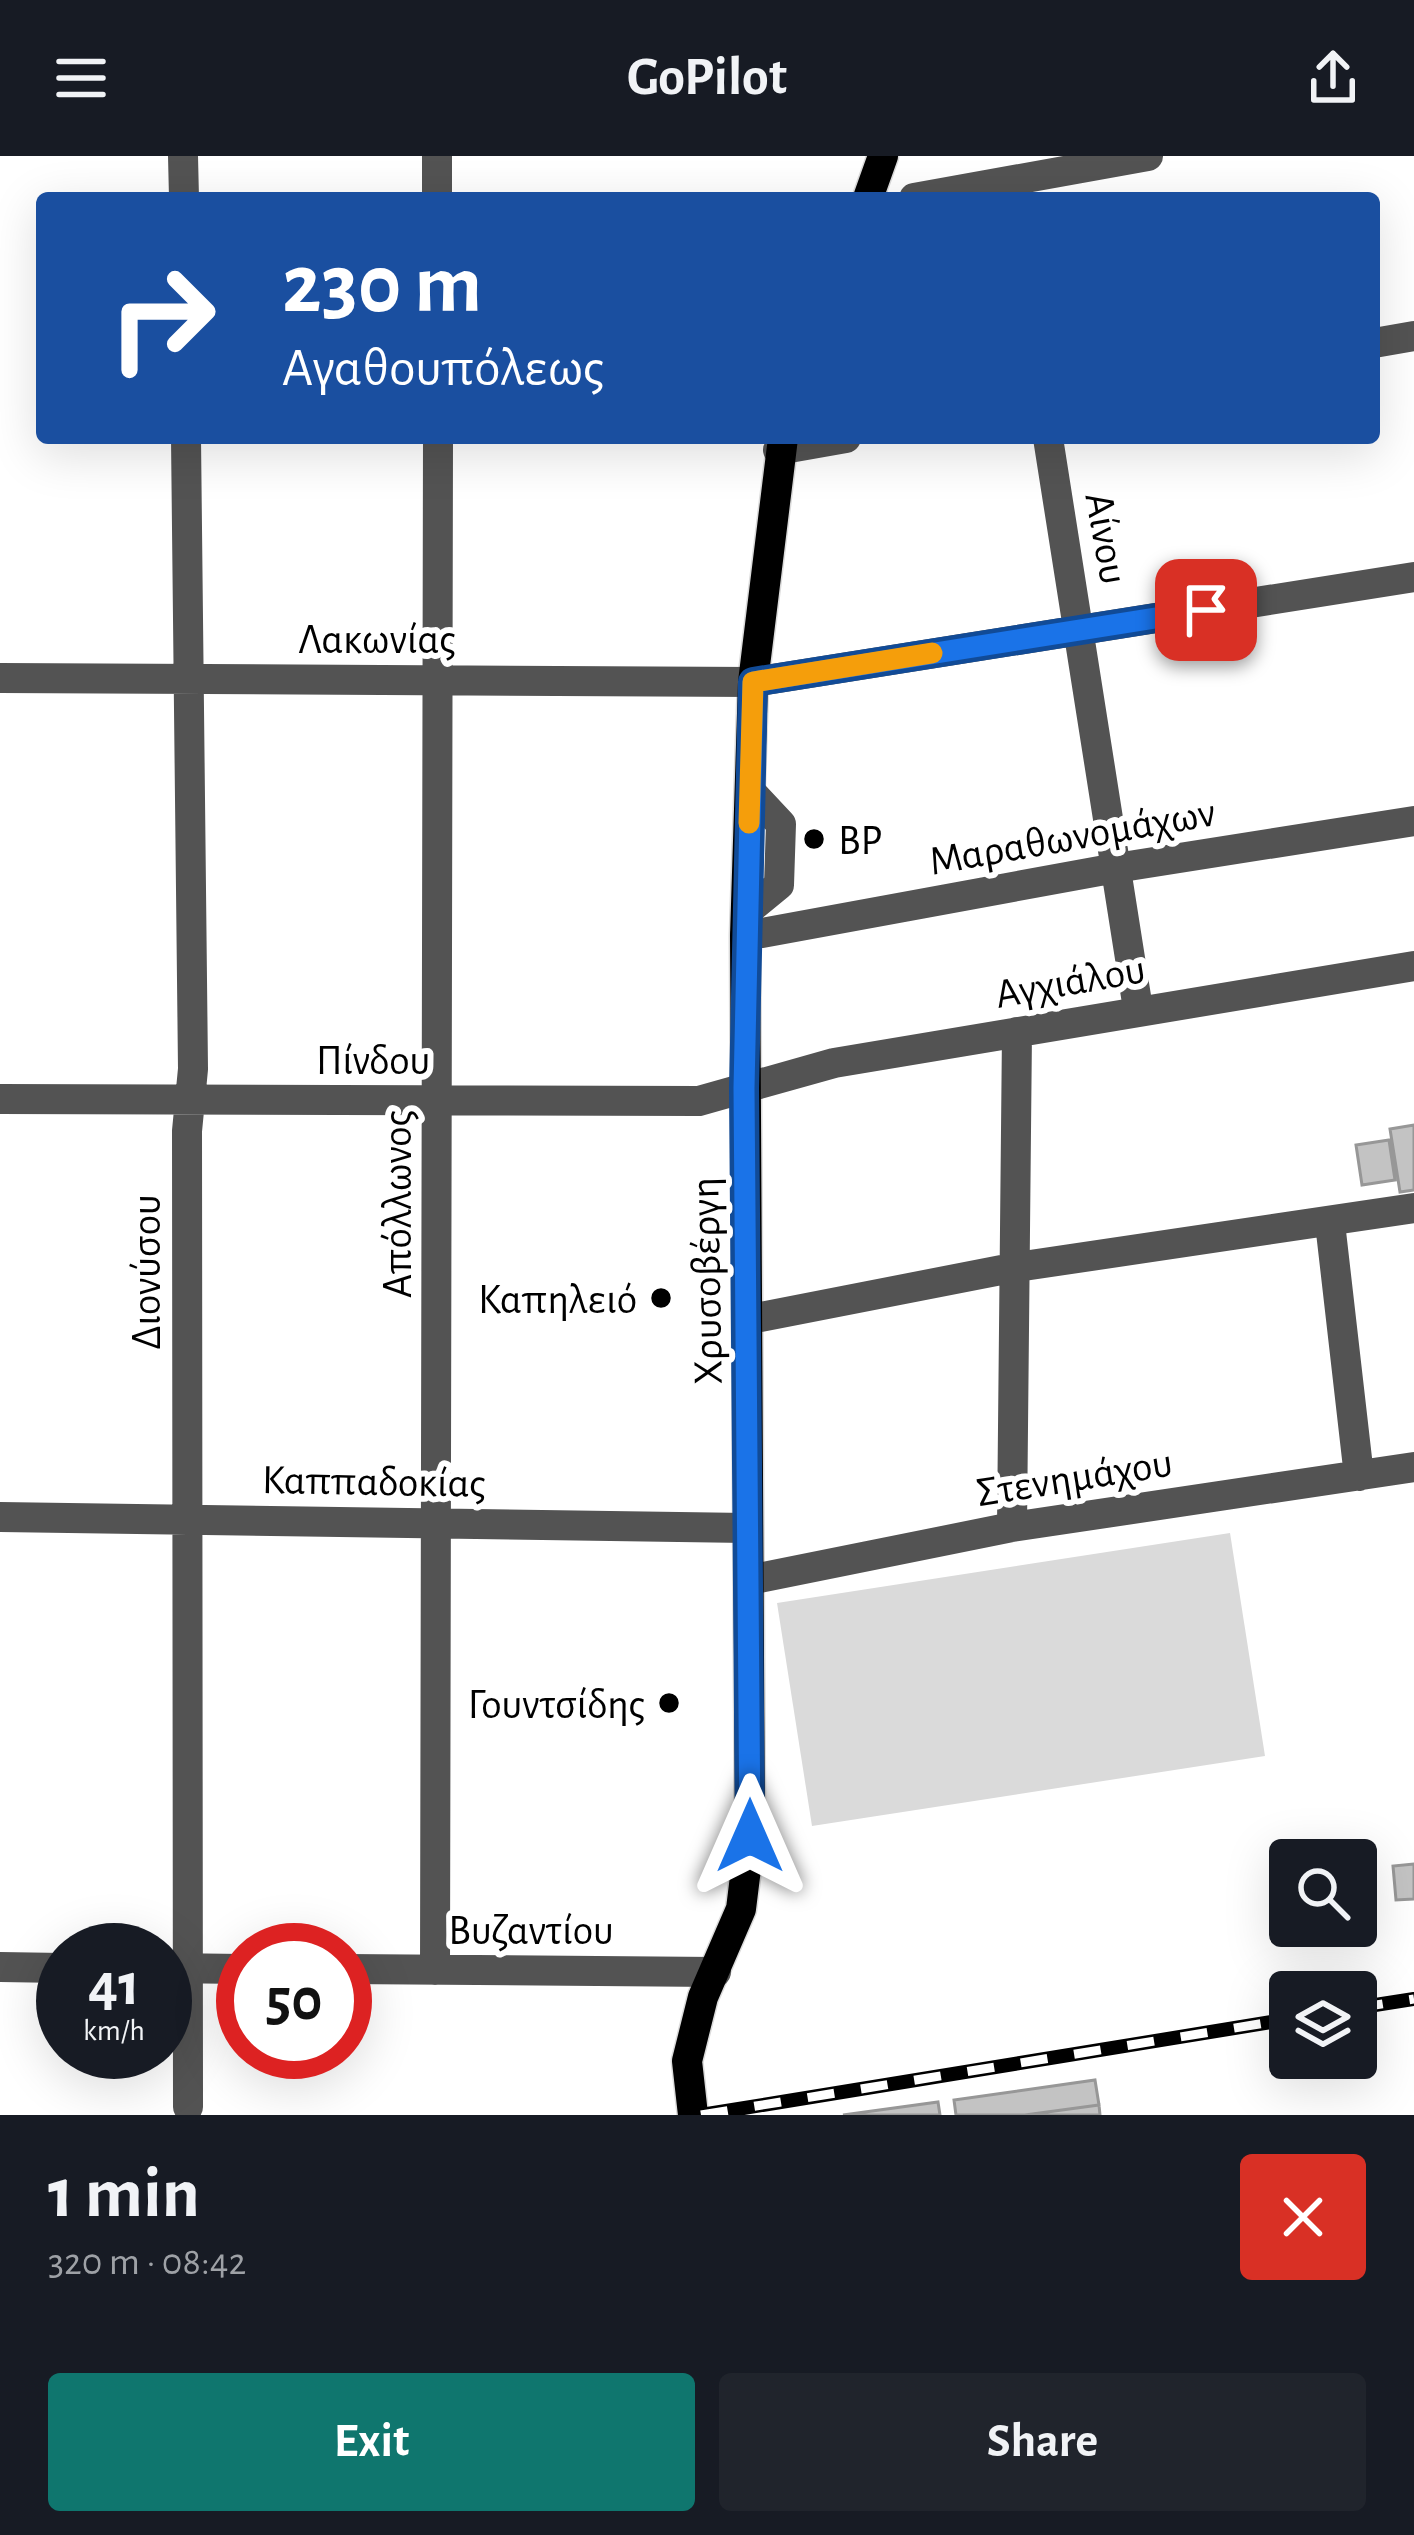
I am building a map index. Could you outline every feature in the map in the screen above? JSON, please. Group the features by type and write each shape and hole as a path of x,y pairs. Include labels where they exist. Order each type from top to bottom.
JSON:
{"main road":[{"path":"870,192 883,156"},
{"name":"Χρυσοβέργη","path":"693,2115 687,2061 703,1997 741,1909 750,1836 746,924 753,682 780,444"}],"street":[{"path":"183,156 184,192"},
{"path":"437,156 437,192"},
{"path":"942,192 1148,156"},
{"path":"1380,343 1414,336"},
{"name":"Διονύσου","path":"177,1923 187,1519 186,444"},
{"name":"Απόλλωνος","path":"435,1970 438,444"},
{"name":"Αίνου","path":"1049,444 1138,1010"},
{"name":"Λακωνίας","path":"0,678 753,682 1414,577"},
{"name":"Μαραθωνομάχων","path":"746,924 1414,820"},
{"name":"Αγχιάλου","path":"744,1088 794,1070 1414,966"},
{"path":"1012,1527 1017,1032"},
{"name":"Πίνδου","path":"0,1099 699,1101 744,1088"},
{"path":"749,1318 1017,1268 1414,1208"},
{"path":"1330,1223 1359,1476"},
{"name":"Στενημάχου","path":"749,1580 1012,1527 1414,1467"},
{"name":"Καππαδοκίας","path":"0,1516 747,1528"},
{"path":"0,1967 36,1968"},
{"name":"Βυζαντίου","path":"372,1970 716,1972"},
{"name":"Διονύσου","path":"186,2079 188,2107"}],"shaded area":[{"path":"1230,1533 1265,1756 812,1826 777,1603"}],"building":[{"path":"1414,1125 1414,1190 1400,1192 1390,1129"},
{"path":"1389,1140 1395,1180 1362,1185 1356,1145"},
{"path":"1414,1864 1414,1899 1396,1900 1393,1866"},
{"path":"1095,2080 1099,2105 1025,2115 956,2115 954,2100"},
{"path":"938,2102 940,2115 843,2115"},
{"path":"1099,2105 1100,2115 1025,2115"}],"railway":[{"path":"1377,2005 1414,1999"},
{"path":"701,2115 1269,2022"}],"slow traffic":[{"path":"749,823 753,682 932,653"}],"place":[{"name":"BP","path":"814,839"},
{"name":"Καπηλειό","path":"661,1298"},
{"name":"Γουντσίδης","path":"669,1703"}],"route":[{"path":"750,1836 744,1088 753,682 1206,610"}]}
